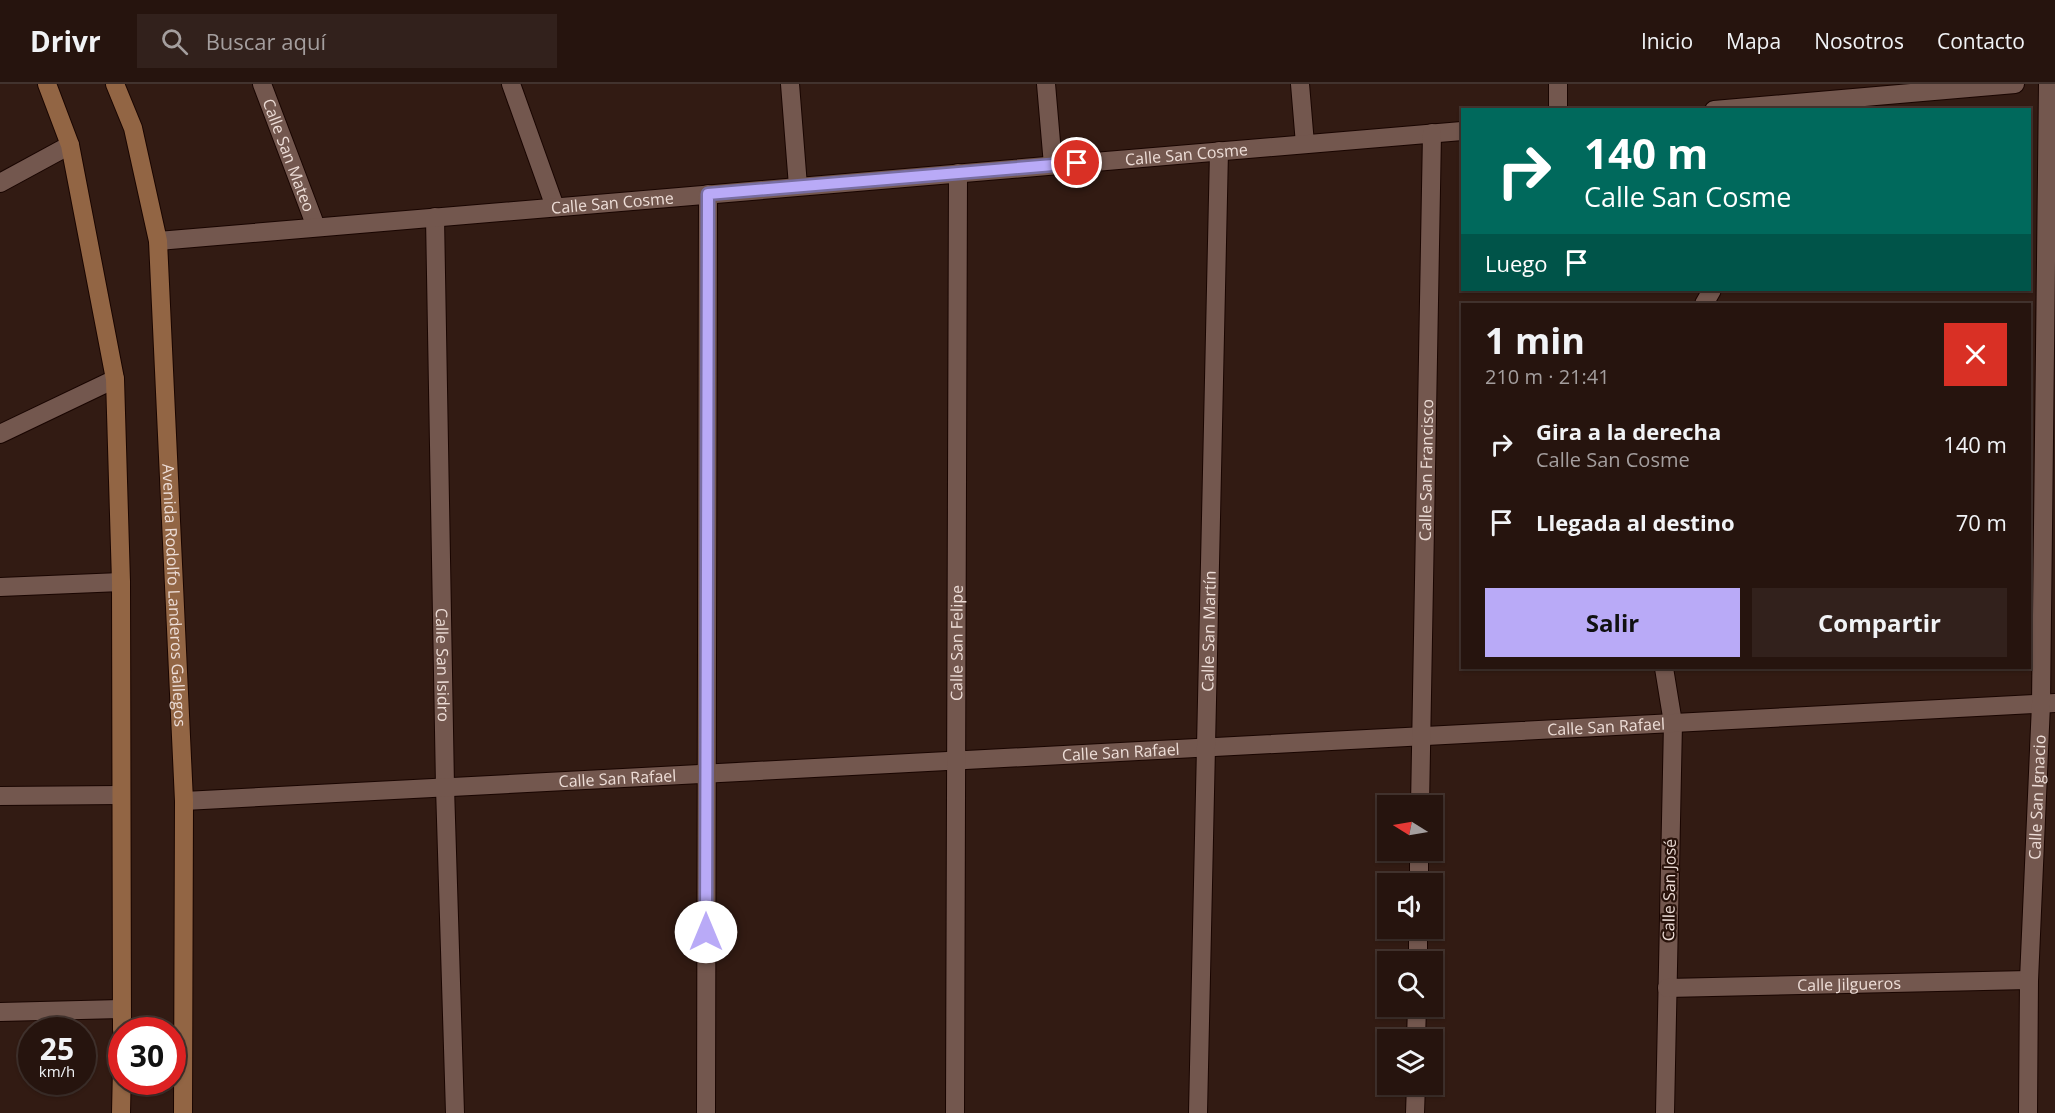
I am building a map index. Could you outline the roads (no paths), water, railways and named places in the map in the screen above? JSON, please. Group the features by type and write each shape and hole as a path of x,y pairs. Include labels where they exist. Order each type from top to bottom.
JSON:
{"main road":[{"path":"47,84 70,145 115,379 121,582 122,1017"},
{"name":"Avenida Rodolfo Landeros Gallegos","path":"115,84 133,128 158,241 184,801 183,1113"},
{"path":"121,1095 121,1113"}],"street":[{"name":"Calle San Mateo","path":"262,84 316,227"},
{"path":"511,84 555,207"},
{"path":"790,84 798,186"},
{"path":"1046,84 1053,165"},
{"path":"1300,84 1305,144"},
{"path":"1558,84 1558,108"},
{"path":"1734,108 2014,84"},
{"name":"Calle San Ignacio","path":"2028,1113 2029,980 2048,704 2048,84"},
{"name":"Calle San Cosme","path":"158,241 1461,131"},
{"name":"Calle San Francisco","path":"1420,795 1432,133"},
{"path":"0,183 70,145"},
{"name":"Calle San Martín","path":"1198,1113 1219,151"},
{"name":"Calle San Felipe","path":"955,1113 958,173"},
{"path":"706,1113 708,194"},
{"name":"Calle San Isidro","path":"435,217 445,787 455,1113"},
{"path":"0,434 115,379"},
{"path":"0,587 121,582"},
{"name":"Calle San José","path":"1664,669 1673,723 1665,1113"},
{"name":"Calle San Rafael","path":"184,801 2048,704"},
{"path":"0,796 121,795"},
{"name":"Calle Jilgueros","path":"1667,988 2029,980"},
{"path":"0,1012 122,1009"},
{"path":"1415,1113 1416,1095"}]}
